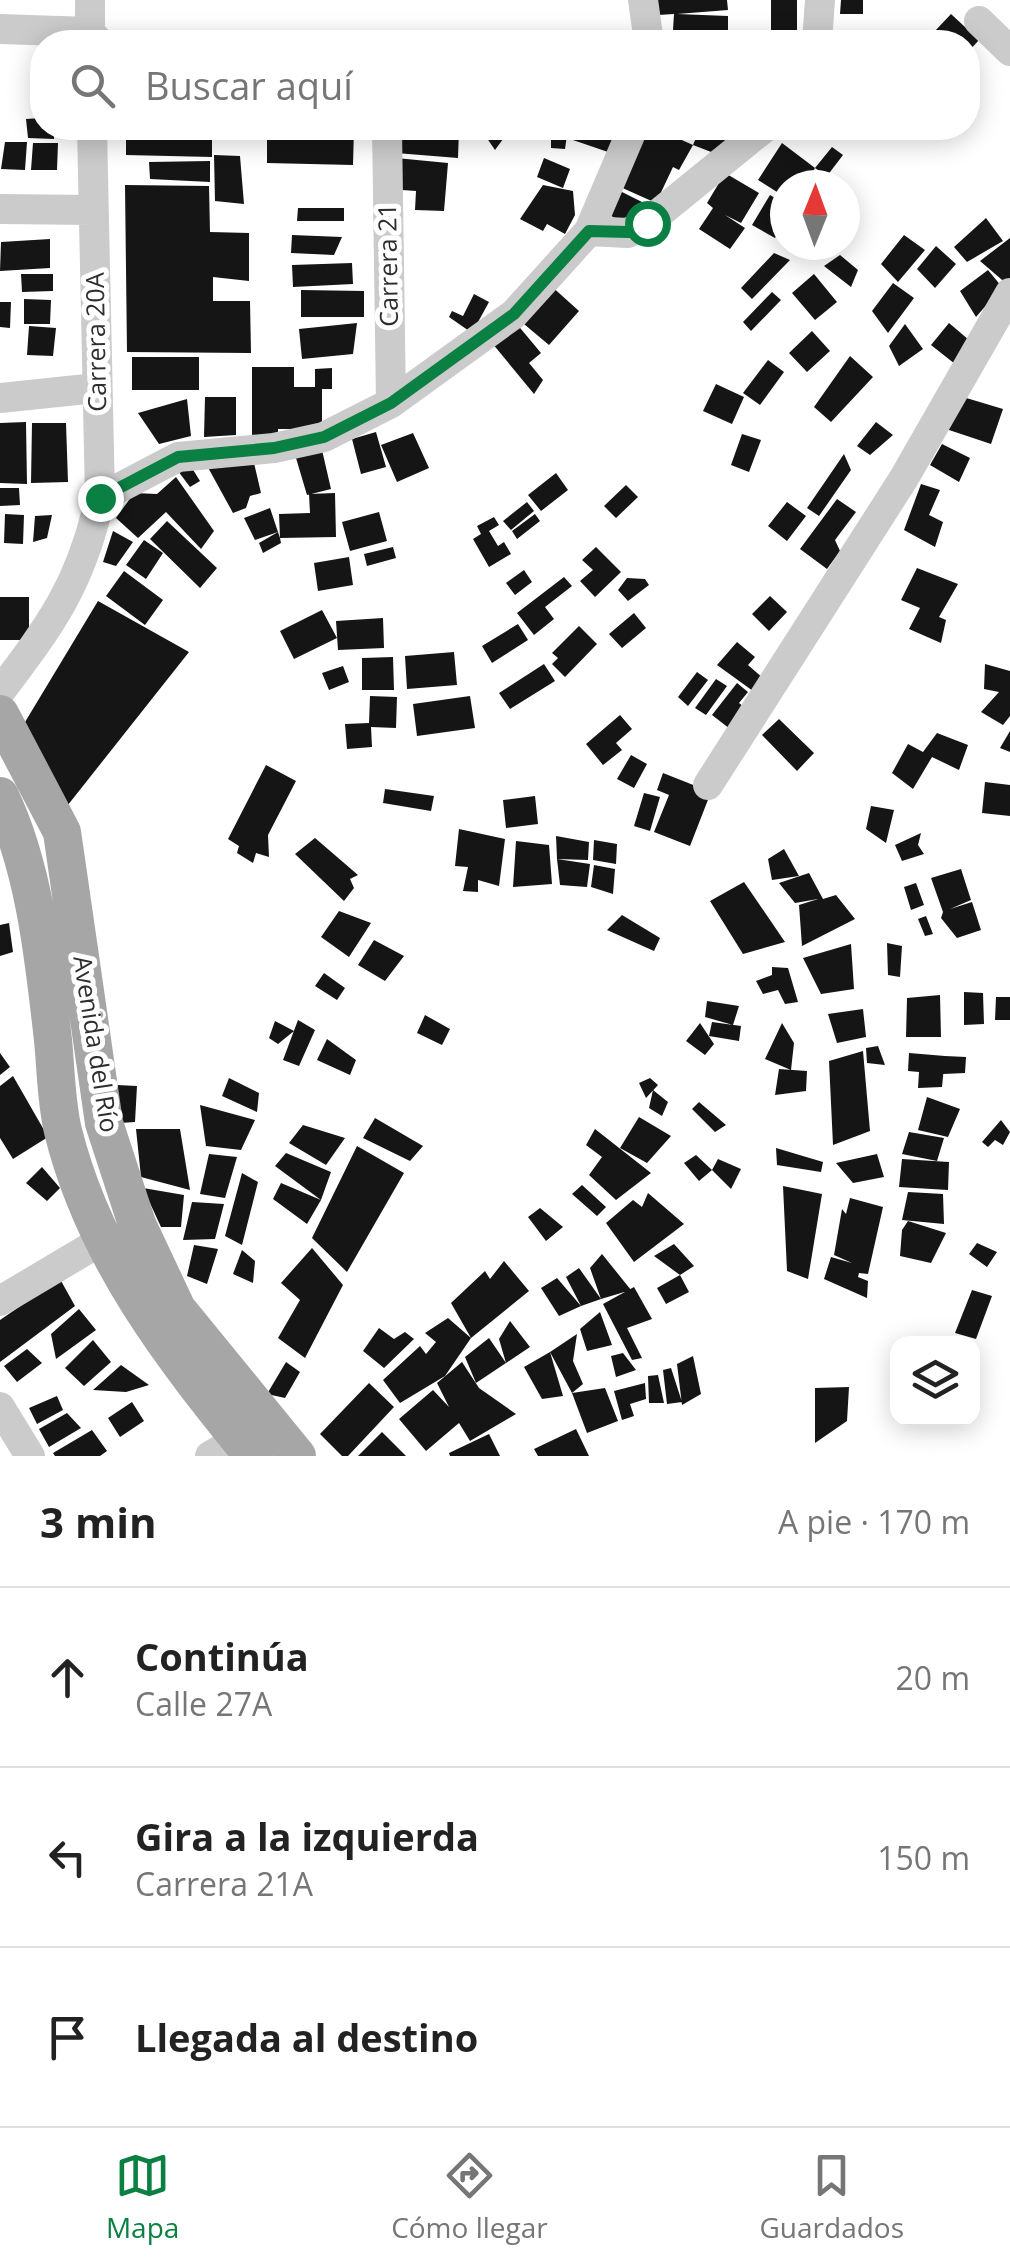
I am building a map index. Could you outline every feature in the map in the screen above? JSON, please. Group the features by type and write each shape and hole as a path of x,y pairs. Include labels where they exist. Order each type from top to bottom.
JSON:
{"main road":[{"name":"Avenida del Río","path":"0,714 62,832 104,1123 137,1224 178,1309 297,1456"},
{"name":"Avenida del Río","path":"1,800 18,843 45,971 63,1130 101,1241 151,1327 234,1450"}],"street":[{"path":"90,0 92,30"},
{"path":"643,0 647,30"},
{"path":"818,30 820,0"},
{"path":"978,21 1010,52"},
{"path":"0,29 30,32"},
{"name":"Carrera 20A","path":"0,692 60,613 88,554 100,498 92,140"},
{"name":"Carrera 21","path":"388,140 391,403"},
{"path":"100,498 178,457 274,448 324,437 391,403 514,314 589,231 629,140"},
{"path":"589,231 628,232 647,223 749,140"},
{"path":"0,209 93,210"},
{"path":"708,785 904,478 1010,294"},
{"path":"0,398 96,388"},
{"path":"0,1301 101,1241"},
{"path":"0,1407 30,1456"}],"building":[{"path":"657,0 727,0 728,10 677,14 728,16 728,30 673,30 674,14 658,15"},
{"path":"771,0 797,0 797,30 771,30"},
{"path":"841,0 863,0 863,14 840,14"},
{"path":"951,14 968,30 936,30"},
{"path":"126,140 212,140 212,157 126,155"},
{"path":"267,140 354,140 353,165 267,163"},
{"path":"397,140 459,140 458,158 396,153"},
{"path":"488,140 502,140 495,150"},
{"path":"551,140 566,140 565,149 551,148"},
{"path":"573,140 612,140 608,152"},
{"path":"639,140 682,140 693,145 679,170 673,167 656,203 618,186"},
{"path":"695,140 725,140 719,155 693,145"},
{"path":"5,142 27,142 25,170 1,169"},
{"path":"33,143 58,143 57,170 31,170"},
{"path":"782,143 815,168 770,170 770,188 758,180"},
{"path":"832,147 843,155 832,170 815,168"},
{"path":"214,155 240,156 244,204 215,201"},
{"path":"396,158 448,163 444,211 415,210 416,191 402,190"},
{"path":"544,158 570,169 563,188 537,177"},
{"path":"210,161 210,182 150,179 149,162"},
{"path":"725,173 759,193 741,223 725,215 745,228 730,249 699,229 713,208 707,203"},
{"path":"125,185 209,186 210,232 249,233 249,281 213,277 213,301 250,301 251,353 127,352"},
{"path":"543,185 573,191 575,215 565,234 547,224 543,231 520,219"},
{"path":"616,189 650,206 631,226 605,213"},
{"path":"770,195 770,235 752,225"},
{"path":"298,208 344,208 344,221 297,221"},
{"path":"986,218 1003,241 967,262 954,247"},
{"path":"292,235 342,237 334,255 291,253"},
{"path":"904,235 925,250 898,282 881,264"},
{"path":"1010,238 1010,282 1008,285 980,261"},
{"path":"50,239 50,268 0,271 1,242"},
{"path":"936,246 956,264 935,288 917,269"},
{"path":"770,257 790,260 752,299 741,288"},
{"path":"833,260 846,260 858,270 851,287 824,266"},
{"path":"352,263 353,284 293,287 292,265"},
{"path":"988,270 1002,287 976,317 960,291"},
{"path":"21,274 53,274 53,291 22,292"},
{"path":"814,274 837,302 815,320 792,293"},
{"path":"893,283 914,298 888,333 872,311"},
{"path":"549,284 579,311 549,345 518,319"},
{"path":"301,290 364,291 364,317 301,317"},
{"path":"772,292 781,300 751,331 743,322"},
{"path":"474,294 489,302 472,333 449,317 452,311 463,316"},
{"path":"24,299 51,300 50,324 24,324"},
{"path":"0,302 11,302 10,328 0,327"},
{"path":"357,323 353,354 302,359 299,329"},
{"path":"516,323 541,353 529,363 543,380 534,394 492,343"},
{"path":"949,323 969,340 955,364 931,345"},
{"path":"905,324 923,349 899,366 889,346"},
{"path":"29,326 56,328 53,356 27,355"},
{"path":"812,331 830,351 807,372 789,353"},
{"path":"850,356 873,377 831,422 814,407"},
{"path":"132,357 199,357 199,390 132,390"},
{"path":"768,360 784,372 760,405 743,393"},
{"path":"252,367 294,367 294,387 315,387 315,369 332,368 332,389 322,389 322,429 278,429 278,440 252,440"},
{"path":"716,384 744,397 732,424 703,411"},
{"path":"205,397 236,397 236,435 204,437"},
{"path":"963,397 1003,409 991,444 946,429"},
{"path":"187,399 191,436 159,444 138,413"},
{"path":"26,422 27,484 0,483 0,423"},
{"path":"876,422 893,435 870,455 857,446"},
{"path":"32,423 66,423 68,482 31,483"},
{"path":"376,432 386,467 361,474 352,439"},
{"path":"413,433 429,468 397,482 381,445"},
{"path":"742,434 761,440 749,472 731,465"},
{"path":"942,444 970,458 959,482 930,465"},
{"path":"322,450 331,489 307,495 296,458"},
{"path":"844,454 851,470 819,516 807,508"},
{"path":"187,460 200,481 190,487 175,467"},
{"path":"205,462 254,463 261,493 250,496 246,508 233,513"},
{"path":"556,473 568,490 541,511 528,495"},
{"path":"176,477 214,531 201,549 166,512 138,538 116,518 134,493 157,494"},
{"path":"921,484 940,490 929,515 943,522 935,547 904,530"},
{"path":"626,485 638,497 616,518 604,506"},
{"path":"0,488 19,488 20,505 0,506"},
{"path":"335,493 336,537 280,538 279,514 310,513 309,494"},
{"path":"837,499 856,512 835,540 840,551 827,569 800,549"},
{"path":"527,502 534,511 511,530 503,521"},
{"path":"787,502 806,516 787,541 768,526"},
{"path":"270,508 278,532 255,540 244,518"},
{"path":"379,512 387,541 350,551 342,522"},
{"path":"5,514 24,515 23,544 4,543"},
{"path":"535,514 540,521 517,539 512,531"},
{"path":"52,515 47,538 33,542 35,516"},
{"path":"494,517 499,525 489,531 498,546 504,542 511,554 489,567 473,539 481,534 477,526"},
{"path":"167,521 217,568 200,588 150,539"},
{"path":"113,531 133,542 116,566 103,562"},
{"path":"278,532 281,543 263,553 259,543"},
{"path":"144,540 163,553 146,579 126,565"},
{"path":"393,547 396,558 367,566 364,554"},
{"path":"596,547 621,572 595,597 580,581 593,570 582,560"},
{"path":"349,557 353,585 318,591 314,563"},
{"path":"917,568 958,584 939,617 946,620 941,643 909,629 920,608 901,600"},
{"path":"524,570 532,582 515,595 506,583"},
{"path":"124,571 163,600 145,625 106,596"},
{"path":"564,577 572,586 545,607 554,619 534,635 517,613"},
{"path":"627,578 645,579 649,585 628,601 618,590"},
{"path":"770,596 787,612 769,631 752,614"},
{"path":"0,597 29,597 29,640 0,640"},
{"path":"98,601 189,652 60,815 19,732"},
{"path":"322,610 337,638 294,659 280,631"},
{"path":"634,613 646,628 622,648 609,634"},
{"path":"383,618 384,648 338,650 336,621"},
{"path":"518,624 528,640 492,663 482,646"},
{"path":"579,626 597,644 565,677 552,664 558,658 552,653"},
{"path":"737,642 755,657 748,665 764,679 753,691 717,665"},
{"path":"454,652 457,685 407,689 405,656"},
{"path":"393,657 394,690 362,690 362,658"},
{"path":"544,664 555,681 510,709 499,693"},
{"path":"985,664 1010,671 1010,716 1003,725 981,712 999,692 984,689"},
{"path":"343,666 349,682 329,690 322,673"},
{"path":"697,672 708,680 688,706 678,697"},
{"path":"716,679 727,686 706,715 695,708"},
{"path":"737,683 748,692 739,703 744,707 734,732 712,715"},
{"path":"370,696 397,697 396,728 371,727 372,747 347,749 345,724 369,723"},
{"path":"470,696 475,728 417,736 413,704"},
{"path":"620,715 632,729 616,743 622,750 603,765 586,744"},
{"path":"779,719 814,753 797,771 762,735"},
{"path":"1010,731 1010,752 1000,748"},
{"path":"937,733 968,745 959,770 932,757 913,789 892,773 908,744 923,752"},
{"path":"631,755 647,764 634,788 617,779"},
{"path":"266,765 296,781 268,835 269,857 256,853 253,863 237,853 239,846 228,839"},
{"path":"663,773 711,792 690,846 654,832 669,795 657,790"},
{"path":"985,782 1010,785 1010,816 982,813"},
{"path":"385,789 434,796 431,811 383,803"},
{"path":"644,793 660,797 650,831 634,826"},
{"path":"535,796 538,824 506,828 503,800"},
{"path":"871,806 894,810 886,843 866,829"},
{"path":"459,829 505,839 499,886 478,880 478,892 463,891 468,867 455,866"},
{"path":"921,833 918,845 924,854 902,861 895,845"},
{"path":"556,836 589,842 588,860 557,859"},
{"path":"315,838 358,875 350,879 354,888 344,901 295,854"},
{"path":"594,840 617,844 616,864 593,860"},
{"path":"516,841 549,845 552,884 513,887"},
{"path":"784,849 799,876 772,880 768,859"},
{"path":"557,859 590,864 587,887 560,885"},
{"path":"594,865 615,869 613,894 591,887"},
{"path":"961,869 971,900 950,909 972,902 981,930 957,938 941,918 943,912 931,878"},
{"path":"809,873 823,899 836,895 855,919 802,946 799,905 818,899 795,903 779,883"},
{"path":"744,882 785,942 743,954 710,901"},
{"path":"916,883 924,905 911,910 904,887"},
{"path":"339,911 371,923 349,957 321,937"},
{"path":"622,915 660,938 654,951 607,930"},
{"path":"926,916 933,934 925,936 918,919"},
{"path":"9,923 13,952 0,956 0,925"},
{"path":"374,940 404,956 385,981 358,965"},
{"path":"887,943 902,946 900,977 888,975"},
{"path":"851,944 854,989 821,994 803,958"},
{"path":"772,967 788,968 798,1002 785,1004 778,990 763,994 756,981 772,975"},
{"path":"324,973 345,988 337,1000 315,986"},
{"path":"964,992 983,993 984,1024 964,1025"},
{"path":"940,995 941,1037 906,1037 907,998"},
{"path":"996,997 1010,997 1010,1020 995,1020"},
{"path":"707,1001 739,1006 733,1025 705,1017"},
{"path":"863,1009 866,1037 837,1043 828,1014"},
{"path":"425,1015 450,1029 442,1045 417,1033"},
{"path":"298,1020 315,1030 299,1066 283,1060"},
{"path":"275,1021 294,1031 278,1044 269,1038"},
{"path":"712,1022 741,1026 739,1041 709,1036"},
{"path":"700,1023 714,1044 705,1055 686,1041"},
{"path":"782,1023 794,1043 791,1070 765,1059"},
{"path":"327,1039 356,1060 350,1075 317,1060"},
{"path":"878,1046 885,1065 867,1063 866,1048"},
{"path":"863,1051 870,1131 833,1145 829,1061"},
{"path":"0,1053 10,1067 0,1075"},
{"path":"909,1053 945,1056 942,1087 918,1088 919,1072 908,1071"},
{"path":"945,1056 966,1057 965,1073 943,1074"},
{"path":"779,1069 807,1071 806,1091 775,1095"},
{"path":"13,1076 48,1137 13,1159 0,1138 0,1086"},
{"path":"229,1078 259,1093 257,1112 222,1096"},
{"path":"650,1078 658,1085 646,1098 639,1083"},
{"path":"117,1085 137,1086 135,1122 120,1123"},
{"path":"653,1090 668,1102 662,1116 649,1108"},
{"path":"927,1097 960,1109 948,1137 918,1130"},
{"path":"699,1102 726,1125 715,1132 692,1109"},
{"path":"200,1105 255,1120 241,1150 206,1146"},
{"path":"639,1117 671,1136 647,1163 620,1148"},
{"path":"375,1118 423,1146 410,1161 363,1138"},
{"path":"1001,1120 1010,1132 1003,1145 995,1140 988,1147 982,1142"},
{"path":"303,1125 345,1138 326,1165 289,1143"},
{"path":"136,1129 180,1129 190,1190 141,1177"},
{"path":"595,1129 651,1173 616,1200 589,1175 602,1157 586,1145"},
{"path":"909,1132 944,1138 937,1161 902,1154"},
{"path":"357,1146 404,1173 347,1272 312,1238"},
{"path":"776,1148 823,1162 821,1172 777,1165"},
{"path":"286,1153 331,1172 321,1200 275,1166"},
{"path":"209,1154 237,1157 225,1198 200,1194"},
{"path":"877,1154 884,1177 853,1183 836,1163"},
{"path":"696,1155 712,1170 699,1181 684,1163"},
{"path":"718,1159 741,1169 731,1189 712,1170"},
{"path":"902,1159 949,1162 948,1190 899,1187"},
{"path":"42,1167 60,1188 47,1201 26,1183"},
{"path":"242,1173 258,1182 242,1245 225,1236"},
{"path":"281,1183 321,1200 307,1224 273,1199"},
{"path":"582,1185 606,1207 597,1216 572,1194"},
{"path":"783,1186 822,1194 808,1279 787,1271"},
{"path":"143,1188 184,1195 181,1227 161,1227"},
{"path":"908,1192 943,1194 944,1224 902,1220"},
{"path":"648,1193 684,1224 634,1262 606,1223 633,1200 642,1207"},
{"path":"850,1198 883,1207 868,1274 859,1273 858,1277 868,1281 867,1298 824,1279 831,1257 852,1263 834,1255 842,1209 846,1214"},
{"path":"192,1202 224,1204 215,1239 183,1240"},
{"path":"540,1208 563,1227 546,1241 528,1217"},
{"path":"908,1221 946,1233 931,1263 900,1256 902,1230"},
{"path":"977,1243 997,1252 987,1267 969,1254"},
{"path":"674,1244 694,1266 680,1275 654,1256"},
{"path":"194,1245 218,1249 207,1284 187,1276"},
{"path":"312,1248 343,1285 305,1358 278,1338 300,1300 281,1283"},
{"path":"242,1250 255,1261 253,1283 233,1274"},
{"path":"602,1254 631,1290 601,1299 590,1268"},
{"path":"504,1261 529,1291 471,1338 451,1303 485,1271 490,1279"},
{"path":"579,1268 601,1299 581,1306 566,1277"},
{"path":"680,1275 689,1292 666,1304 657,1288"},
{"path":"557,1278 581,1306 559,1316 541,1288"},
{"path":"60,1279 75,1306 0,1362 0,1320"},
{"path":"634,1287 652,1319 627,1328 642,1358 632,1360 603,1304"},
{"path":"972,1290 992,1296 977,1336 955,1333"},
{"path":"79,1309 96,1330 56,1359 51,1334"},
{"path":"600,1312 612,1345 587,1351 580,1329"},
{"path":"448,1318 471,1338 445,1376 400,1403 383,1380 420,1346 426,1354 436,1342 425,1333"},
{"path":"510,1321 530,1347 506,1363 499,1339"},
{"path":"379,1328 394,1339 405,1332 414,1339 384,1368 363,1351"},
{"path":"577,1334 573,1361 583,1384 572,1393 550,1352"},
{"path":"489,1338 506,1363 476,1383 465,1357"},
{"path":"93,1340 111,1362 84,1386 65,1368"},
{"path":"27,1349 42,1363 17,1382 4,1366"},
{"path":"550,1352 563,1396 542,1399 524,1367"},
{"path":"623,1353 636,1370 616,1377 611,1356"},
{"path":"693,1356 701,1394 682,1405 677,1364"},
{"path":"286,1362 300,1372 285,1398 267,1394"},
{"path":"462,1362 479,1388 516,1414 470,1441 459,1423 426,1451 399,1419 433,1390 449,1407 437,1383"},
{"path":"121,1365 149,1385 126,1392 93,1390"},
{"path":"671,1368 682,1402 667,1404 663,1370"},
{"path":"658,1375 664,1403 649,1403 648,1376"},
{"path":"369,1383 394,1407 348,1456 342,1456 320,1434"},
{"path":"645,1383 646,1399 630,1404 634,1416 622,1420 614,1391"},
{"path":"849,1387 847,1421 815,1443 815,1388"},
{"path":"605,1388 618,1421 587,1433 572,1393"},
{"path":"57,1396 63,1410 37,1424 29,1408"},
{"path":"132,1402 144,1421 120,1437 108,1418"},
{"path":"67,1413 81,1428 49,1447 39,1429"},
{"path":"576,1429 589,1456 538,1456 534,1449"},
{"path":"92,1430 107,1451 100,1456 53,1453"},
{"path":"382,1432 406,1456 358,1456"},
{"path":"489,1434 500,1456 450,1456 449,1453"}],"route":[{"path":"100,498 178,457 274,448 324,437 391,403 514,314 589,231 628,232 647,223"}]}
